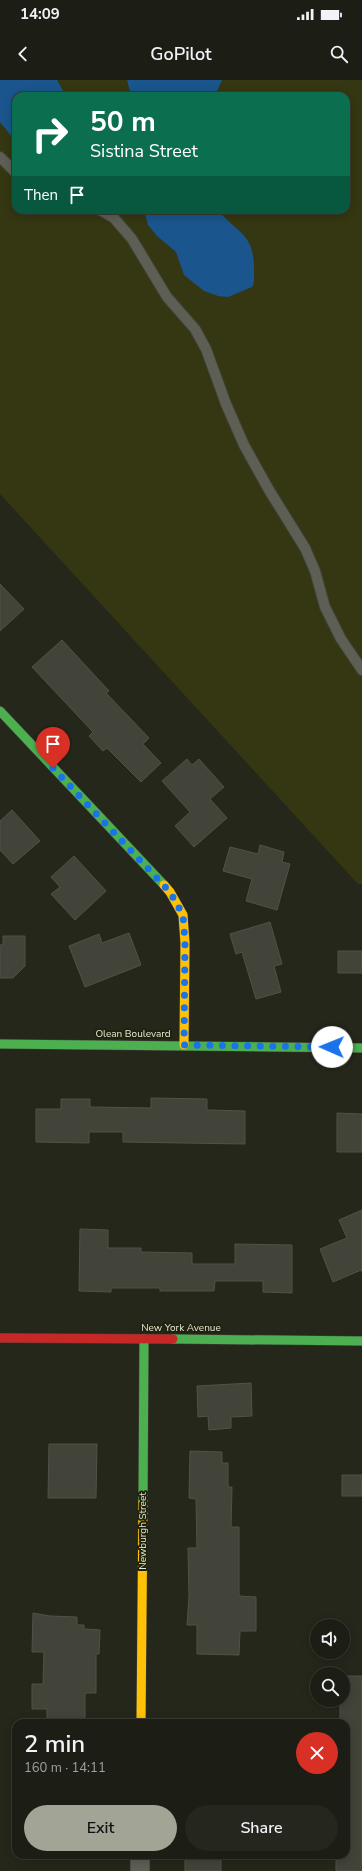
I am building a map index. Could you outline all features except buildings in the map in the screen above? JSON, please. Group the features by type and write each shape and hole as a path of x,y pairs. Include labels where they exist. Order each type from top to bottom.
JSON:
{"street":[{"path":"0,711 170,892 183,915 185,943 184,1045"},
{"name":"Olean Boulevard","path":"0,1044 362,1048"},
{"name":"New York Avenue","path":"0,1338 362,1340"},
{"name":"Newburgh Street","path":"141,1719 144,1339"},
{"path":"140,1859 140,1871"}],"lane":[{"path":"0,157 12,169"},
{"path":"107,214 114,218 132,238 167,297 195,329 206,349 226,404 244,445 269,490 305,548 315,572 325,607 341,639 362,670"}],"green space":[{"path":"0,80 362,80 362,884 358,884 0,494"}],"water":[{"path":"0,80 57,80 64,92 12,92 12,137 0,122"},
{"path":"127,80 222,80 217,92 130,92"},
{"path":"145,214 222,214 244,235 251,248 254,276 254,283 252,287 228,297 218,296 204,291 184,275 176,252 157,236 148,225"}],"traffic: fast":[{"path":"0,711 164,885"},
{"path":"0,1044 362,1048"},
{"path":"143,1502 144,1339"},
{"path":"173,1339 362,1341"}],"traffic: slow":[{"path":"164,885 170,892 183,915 185,943 184,1045"},
{"path":"141,1719 143,1502"}],"traffic: jam":[{"path":"0,1338 173,1339"}],"route":[{"path":"53,768 170,892 183,915 185,943 184,1045 332,1047"}]}
